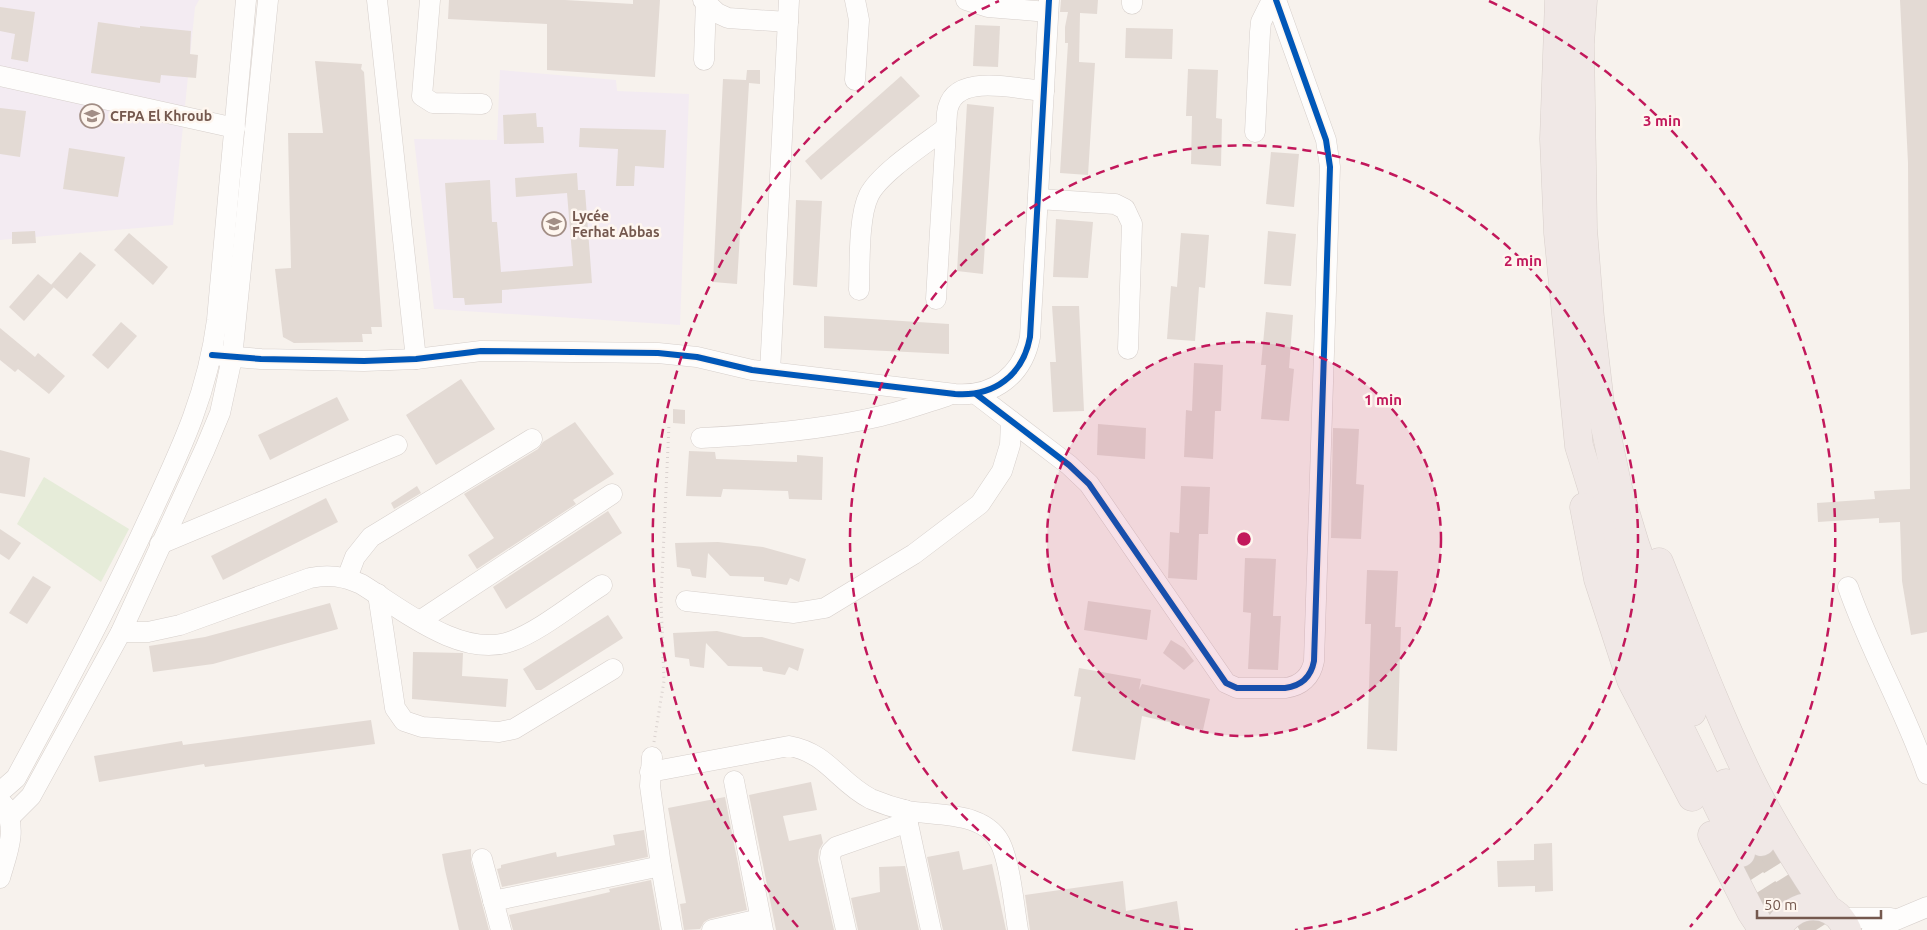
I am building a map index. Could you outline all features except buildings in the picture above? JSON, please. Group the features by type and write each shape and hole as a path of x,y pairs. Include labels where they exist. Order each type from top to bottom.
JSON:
{"highway":[{"path":"1560,0 1554,139 1558,233 1580,446 1580,486 1598,579 1632,680 1751,912 1769,927 1805,906 1816,905 1838,919"},
{"path":"1580,446 1601,517 1652,661 1674,716 1751,847 1740,811 1690,709 1635,544 1600,403 1590,318 1583,229 1580,53 1583,5"},
{"path":"1608,440 1628,478 1651,542 1711,693 1749,777 1780,834 1838,919"}],"street":[{"path":"10,817 31,796 121,632 213,431 226,394 222,356 235,128 246,0"},
{"path":"0,792 16,778 105,614 186,439 202,393 222,356 268,0"},
{"path":"377,0 416,359"},
{"path":"430,0 422,96 433,103 482,104"},
{"path":"770,372 789,0"},
{"path":"855,0 859,20 855,80"},
{"path":"222,356 364,361 416,359 481,351 658,353 697,358 770,372 955,394 976,394 996,387 1020,367 1028,348 1048,6 988,7 966,0"},
{"path":"1255,132 1260,32 1272,0"},
{"path":"976,394 1069,465 1088,484 1226,683 1237,688 1285,688 1292,687 1305,680 1314,661 1330,167 1326,140 1276,0"},
{"path":"705,1 717,13 728,18 788,22"},
{"path":"704,60 705,1"},
{"path":"0,76 235,128"},
{"path":"936,299 946,128 948,106 951,100 955,94 967,87 981,86 1044,91"},
{"path":"858,290 863,213 868,196 879,180 946,128"},
{"path":"1038,200 1115,204 1129,213 1132,224 1128,349"},
{"path":"701,438 751,435 841,424 882,416 955,394"},
{"path":"686,601 794,613 825,608 914,554 980,504 996,483 1005,465 1010,446 1011,421"},
{"path":"347,578 354,557 371,537 532,440"},
{"path":"160,544 397,445"},
{"path":"421,620 612,494"},
{"path":"121,632 148,632 180,625 310,578 329,575 347,578 378,594 448,636 468,644 500,644 521,637 602,585"},
{"path":"1848,587 1860,621 1872,644 1927,774"},
{"path":"378,594 395,708 404,721 422,727 499,732 514,729 613,668"},
{"path":"672,930 661,866 651,764 789,746 818,756 841,778 871,798 907,816 976,821 993,833 1003,849 1018,930"},
{"path":"712,930 762,925 734,781"},
{"path":"0,798 10,817 11,835 4,856 0,878"},
{"path":"846,930 830,858 831,852 836,847 907,816"},
{"path":"907,816 931,930"},
{"path":"482,859 501,930"},
{"path":"493,901 661,866"},
{"path":"1872,930 1896,918 1927,908"},
{"path":"1838,919 1896,918"}],"path":[{"path":"651,764 664,680 661,600 669,424"}],"shaded area":[{"name":"CFPA El Khroub","path":"0,0 199,0 195,7 173,225 0,240"},
{"name":"Lycée Ferhat Abbas","path":"500,70 616,80 617,91 689,94 680,325 434,309 414,139 497,140"}],"green space":[{"path":"44,477 129,529 101,582 17,524"}],"tunnel":[{"path":"1761,842 1816,930"},
{"path":"1741,853 1790,930"}],"cycle path":[{"path":"212,355 261,359 364,361 416,359 481,351 658,353 697,357 752,370 955,394 982,392 994,387 1013,373 1021,362 1030,337 1049,0"},
{"path":"976,394 1069,465 1089,484 1226,683 1237,688 1285,688 1300,683 1308,676 1314,661 1330,167 1326,140 1276,0"}],"place":[{"name":"CFPA El Khroub","path":"92,116"},
{"name":"Lycée Ferhat Abbas","path":"554,224"}]}
